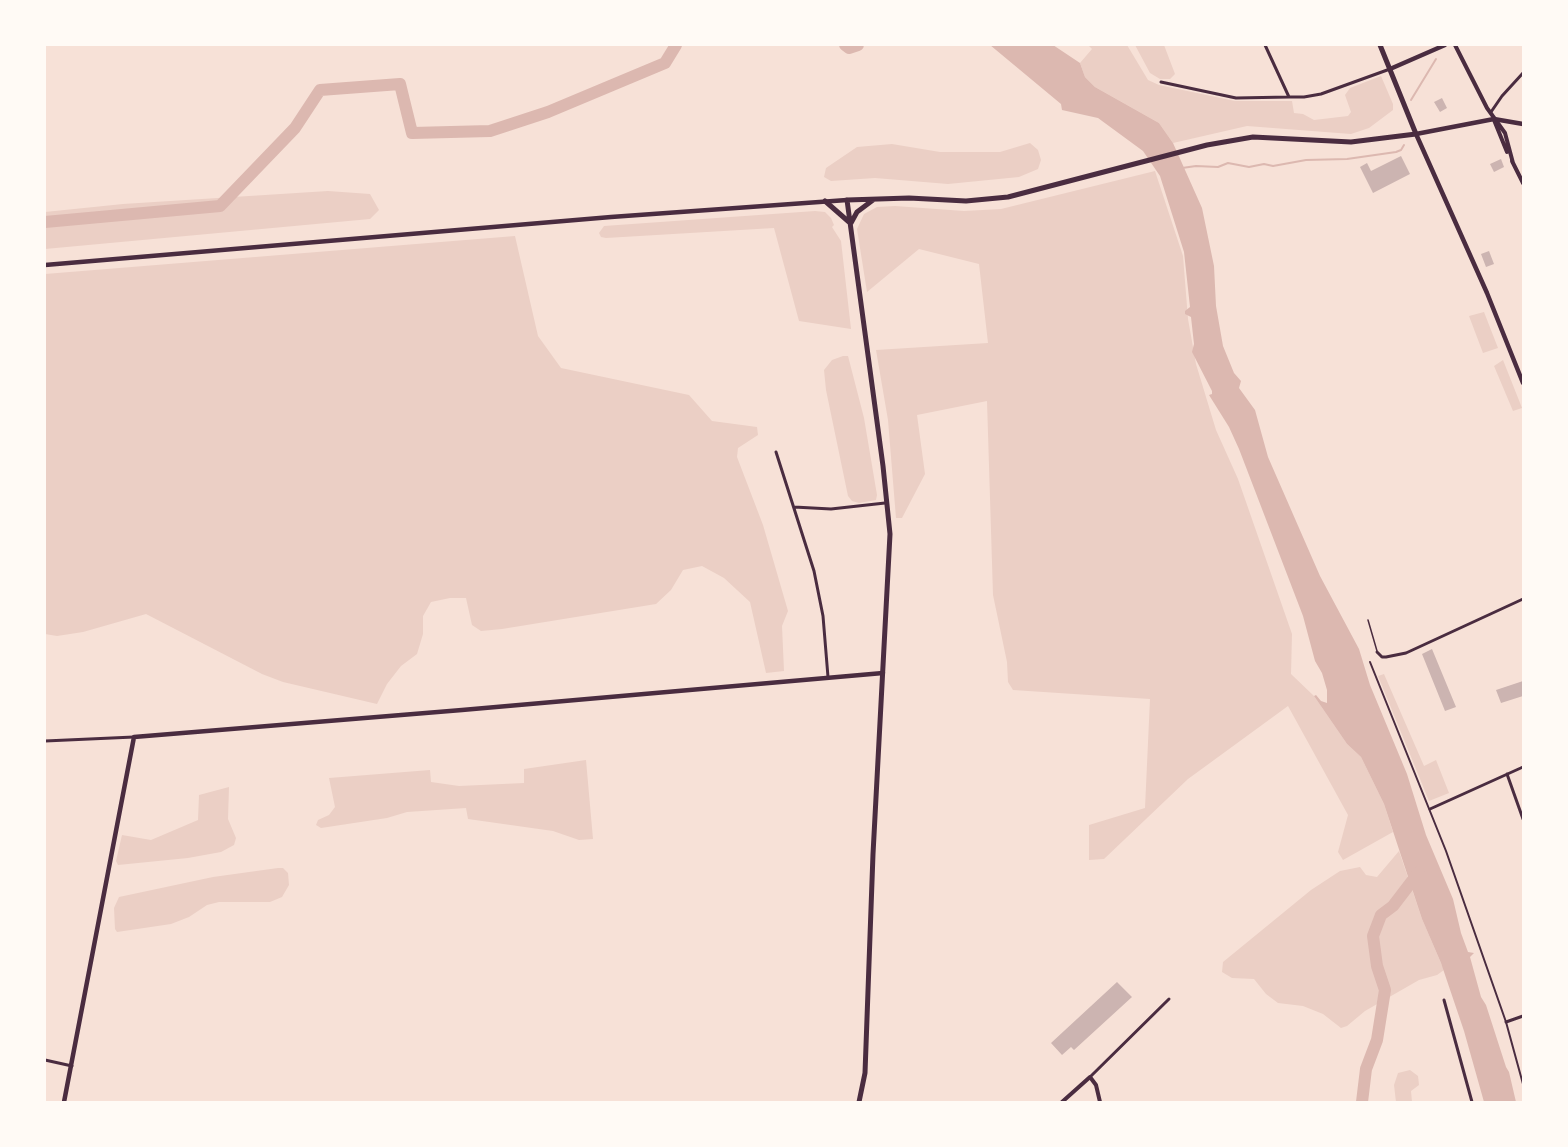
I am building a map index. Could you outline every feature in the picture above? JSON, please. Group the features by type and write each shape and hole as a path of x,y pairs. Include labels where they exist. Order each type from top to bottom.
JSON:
{"highway":[{"path":"859,1102 865,1073 890,534 847,200 987,200 1028,193 1253,136 1351,142 1416,134 1380,45"},
{"path":"850,223 863,207 874,199"},
{"path":"825,201 850,223"}],"main road":[{"path":"1390,69 1445,45"},
{"path":"1523,124 1494,119 1416,134 1483,284 1523,383"},
{"path":"45,265 847,200"},
{"path":"64,1102 134,737 883,673"}],"street":[{"path":"1265,45 1289,97"},
{"path":"1455,45 1494,119 1496,128 1523,183"},
{"path":"1161,82 1236,98 1304,98 1390,69"},
{"path":"1490,114 1502,96 1523,73"},
{"path":"776,452 814,571 820,599 828,677"},
{"path":"793,507 831,509 887,502"},
{"path":"1377,652 1382,657 1406,653 1523,598"},
{"path":"1370,662 1430,809 1506,1023 1523,1084"},
{"path":"45,741 134,737"},
{"path":"1430,809 1523,767"},
{"path":"1507,774 1523,819"},
{"path":"1062,1102 1169,999"},
{"path":"1444,1000 1472,1102"},
{"path":"1506,1023 1523,1016"},
{"path":"45,1060 72,1066"},
{"path":"1090,1077 1096,1084 1100,1102"}],"lane":[{"path":"1368,620 1377,652"}],"shaded area":[{"path":"990,45 1053,45 1080,63 1085,77 1095,87 1159,123 1173,143 1202,208 1214,266 1216,306 1223,346 1234,373 1241,381 1239,388 1255,410 1268,457 1320,576 1359,649 1370,685 1407,774 1426,835 1453,899 1468,952 1474,953 1470,957 1481,997 1486,1005 1509,1072 1516,1102 1484,1102 1464,1031 1441,963 1422,919 1384,804 1361,757 1347,744 1314,696 1316,695 1321,701 1327,703 1327,690 1322,673 1315,661 1303,616 1239,449 1229,427 1209,395 1212,391 1192,352 1194,344 1191,317 1185,314 1190,307 1184,252 1160,176 1143,151 1098,118 1062,110 1061,104"},
{"path":"1088,45 1127,45 1148,80 1159,85 1235,101 1292,101 1294,113 1303,114 1314,120 1348,116 1351,112 1345,95 1350,88 1381,76 1393,104 1393,110 1369,128 1351,134 1247,126 1173,143 1159,123 1095,87 1085,77 1080,63 1092,49"},
{"path":"1135,45 1164,45 1175,74 1170,79 1160,79 1150,73"},
{"path":"1030,143 1038,150 1041,160 1038,169 1019,177 948,184 875,178 831,181 824,177 826,168 857,147 892,144 940,152 1000,152"},
{"path":"1155,171 1183,256 1188,319 1196,364 1216,430 1238,479 1292,634 1291,674 1314,696 1347,744 1361,757 1384,804 1393,832 1343,860 1338,852 1348,815 1288,706 1188,779 1104,859 1089,860 1089,825 1145,808 1150,699 1013,690 1008,682 1007,662 993,595 987,401 917,415 925,474 902,518 896,518 888,420 876,350 988,343 979,264 919,249 867,292 857,229 864,214 877,207 895,206 964,211 1001,209"},
{"path":"328,191 370,194 379,210 370,219 45,249 45,212 123,204"},
{"path":"825,212 831,218 834,225 832,227 841,241 851,329 799,321 774,228 606,238 601,237 599,233 604,226"},
{"path":"515,236 538,336 561,368 689,395 712,421 757,427 758,435 738,448 737,457 763,525 788,611 782,626 784,671 766,673 750,602 724,578 702,566 683,570 671,590 656,604 502,629 481,631 472,625 466,598 450,598 431,602 423,616 423,634 417,654 401,666 387,684 377,704 283,682 262,674 146,614 83,632 57,636 45,634 45,274"},
{"path":"1484,312 1498,348 1483,353 1469,316"},
{"path":"848,356 864,418 877,495 876,500 859,503 852,501 848,496 826,390 824,370 832,360"},
{"path":"1503,360 1522,408 1513,411 1494,366"},
{"path":"1384,674 1424,766 1436,760 1449,793 1429,801 1378,676"},
{"path":"586,760 593,839 579,840 553,831 468,819 466,808 407,812 387,818 321,828 316,825 318,820 329,815 335,807 329,778 430,770 431,782 459,786 524,783 524,769"},
{"path":"229,787 228,819 236,838 234,845 221,852 188,858 118,865 116,861 122,835 151,840 198,820 199,795"},
{"path":"1399,851 1422,919 1444,970 1437,975 1419,980 1365,1011 1347,1026 1341,1028 1323,1014 1303,1006 1278,1003 1266,994 1254,979 1232,978 1222,972 1223,962 1311,890 1340,871 1360,867 1366,875 1377,877"},
{"path":"283,868 288,873 289,885 282,897 270,902 219,902 207,905 189,917 171,924 117,932 115,929 114,908 119,897 213,877"},
{"path":"1410,1070 1418,1076 1419,1085 1411,1091 1412,1102 1396,1102 1394,1085 1398,1073"}],"building":[{"path":"1442,98 1447,108 1440,112 1434,102"},
{"path":"1401,156 1410,174 1373,193 1360,167 1367,163 1371,171"},
{"path":"1501,159 1504,167 1494,172 1490,164"},
{"path":"1489,251 1494,264 1486,267 1481,254"},
{"path":"1432,649 1456,707 1445,711 1422,654"},
{"path":"1523,681 1523,696 1501,703 1496,690"},
{"path":"1117,982 1132,997 1074,1050 1071,1047 1062,1055 1051,1043"}],"waterway":[{"path":"45,222 220,206 295,128 320,90 400,84 412,133 490,131 548,112 665,63 676,45"},
{"path":"845,45 849,48 858,45"},
{"path":"1411,100 1436,59"},
{"path":"1182,168 1218,167 1228,163 1249,167 1264,164 1273,166 1306,160 1347,159 1396,152 1404,145"},
{"path":"1362,1102 1366,1069 1377,1040 1385,990 1377,966 1373,936 1381,915 1393,906 1419,872"}]}
